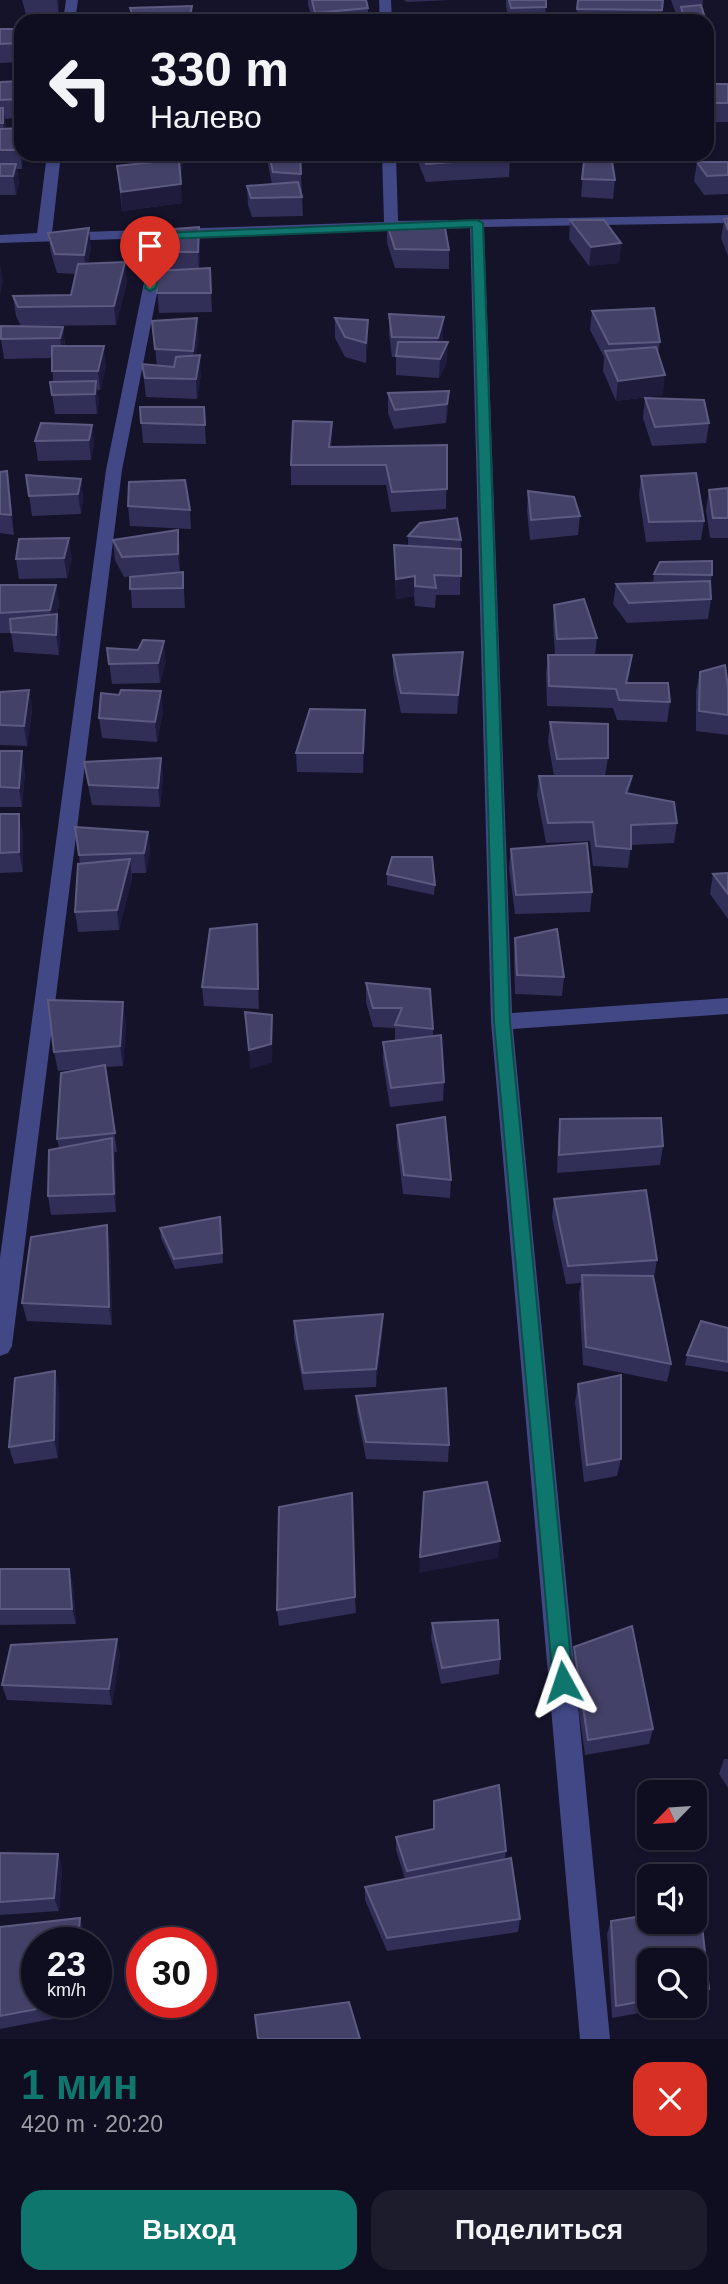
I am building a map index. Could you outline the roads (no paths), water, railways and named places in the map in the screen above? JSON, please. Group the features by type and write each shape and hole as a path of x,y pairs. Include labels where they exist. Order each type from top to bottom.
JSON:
{"street":[{"path":"44,238 53,161"},
{"path":"389,161 391,227"},
{"path":"0,239 161,236 477,223 728,219"},
{"path":"477,223 502,1022 596,2039"},
{"path":"0,1346 114,470 161,236"},
{"path":"502,1022 728,1006"}]}
